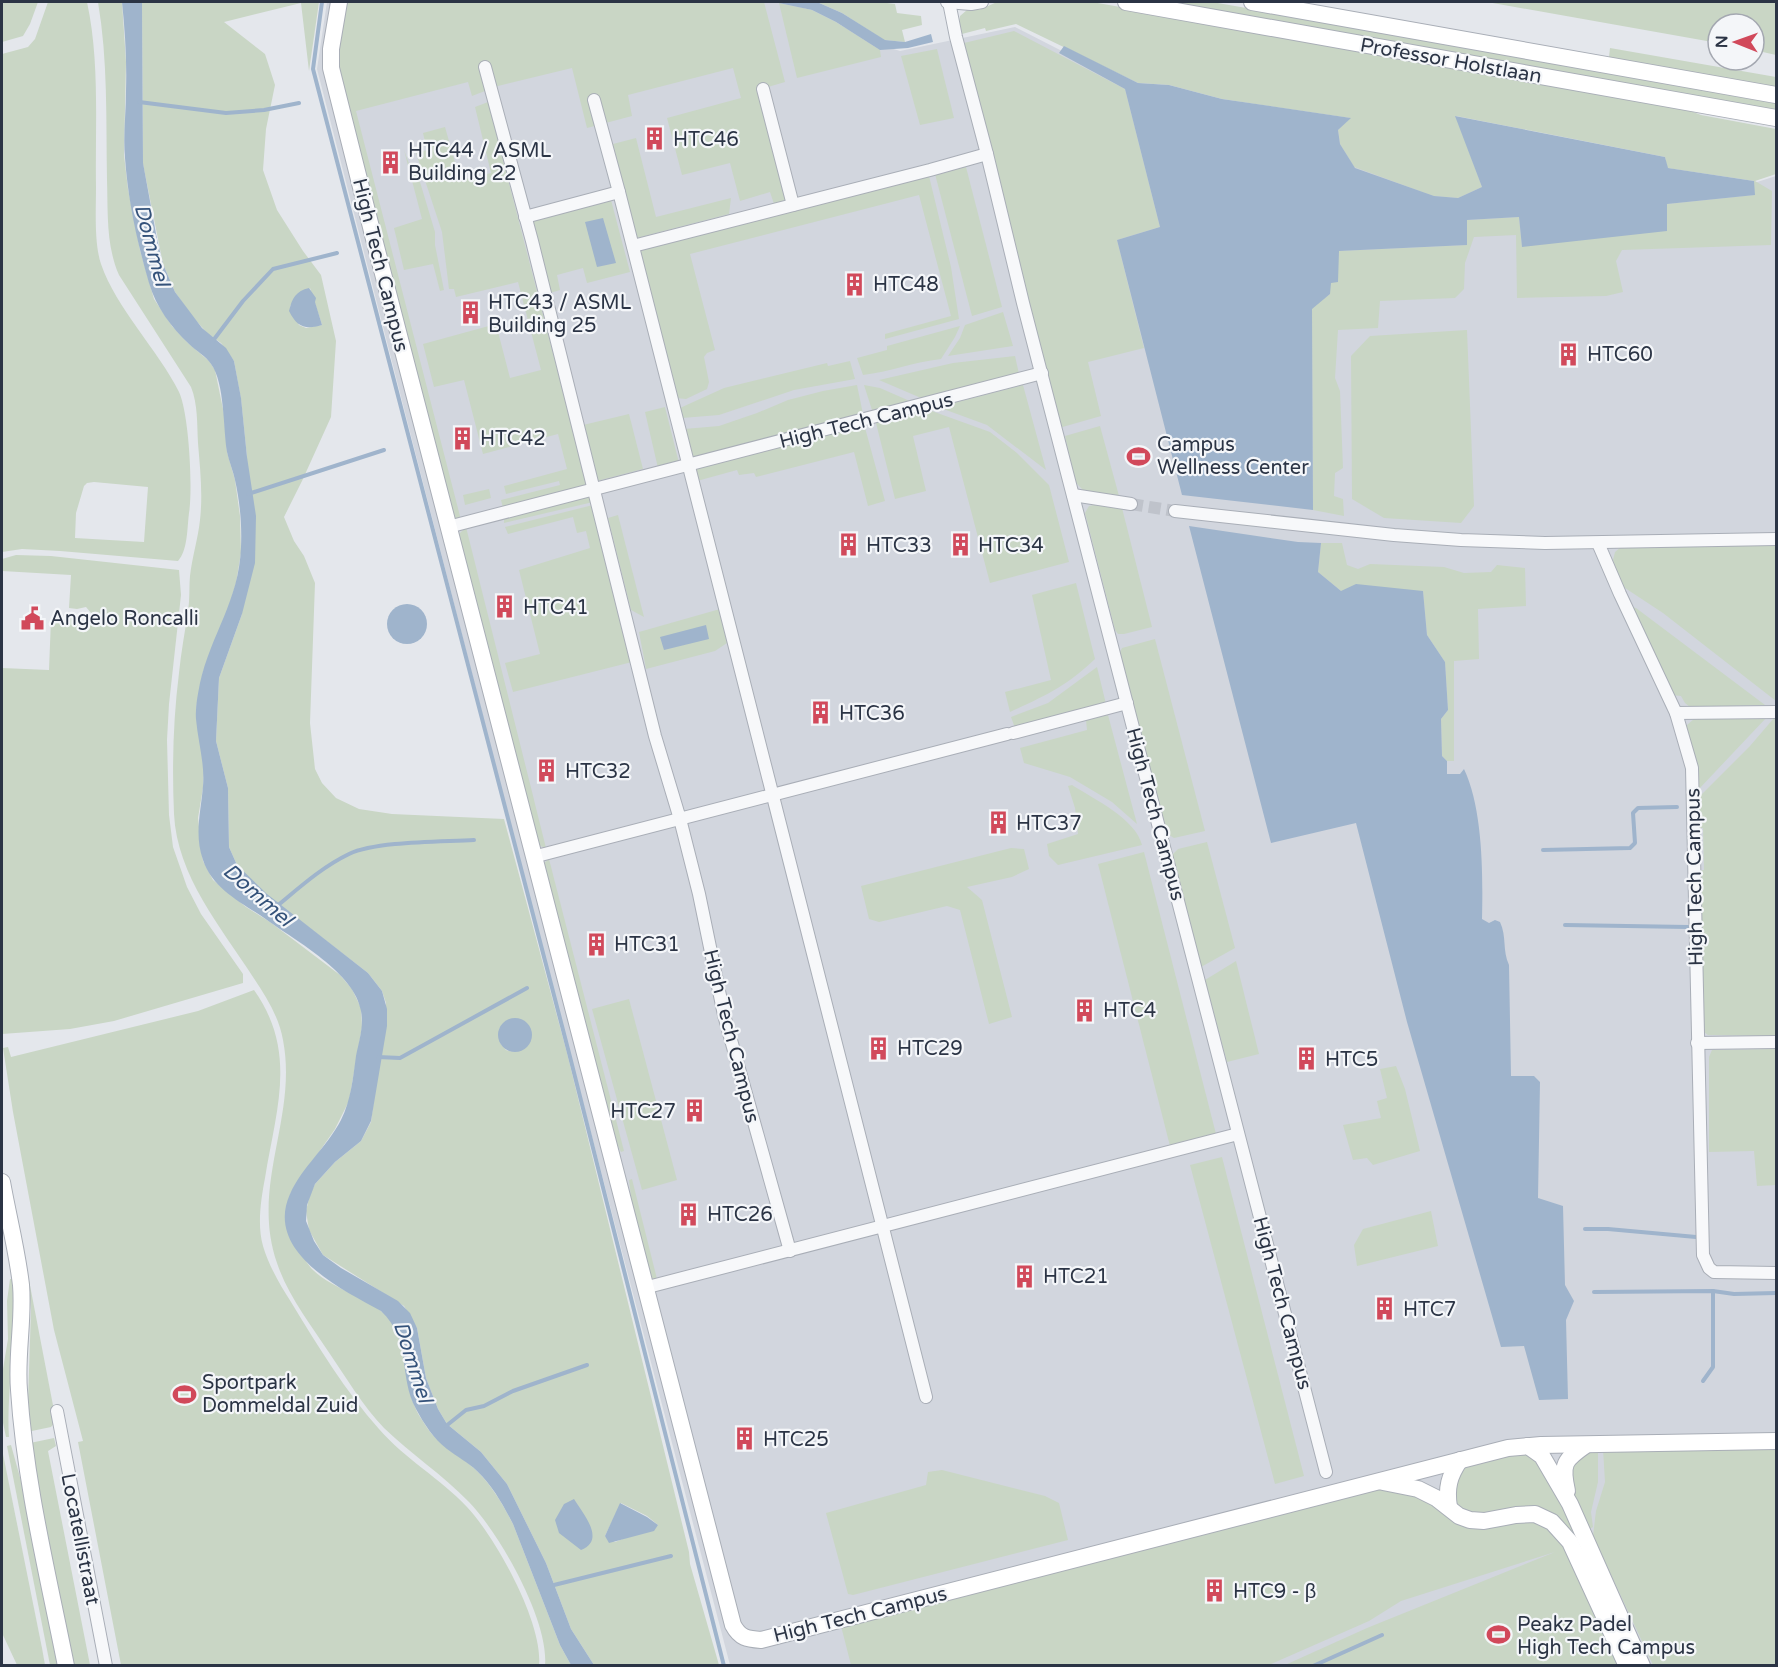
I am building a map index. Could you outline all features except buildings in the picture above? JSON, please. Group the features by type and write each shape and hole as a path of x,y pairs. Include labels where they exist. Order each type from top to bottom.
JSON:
{"street":[{"name":"High Tech Campus","path":"339,2 331,49 331,68 644,1288 733,1625 738,1634 746,1639 761,1640 1329,1481 1377,1481 1418,1490 1470,1520 1484,1521 1535,1514 1552,1522 1570,1542 1627,1665"},
{"name":"High Tech Campus","path":"948,2 1073,495 1329,1481"},
{"path":"948,2 971,4 982,2"},
{"name":"Professor Holstlaan","path":"1126,2 1776,118"},
{"name":"Professor Holstlaan","path":"1252,2 1776,95"},
{"name":"High Tech Campus","path":"485,67 655,736 680,819 699,894 724,1015 790,1251"},
{"path":"763,89 793,205"},
{"path":"594,100 926,1397"},
{"path":"633,246 987,154"},
{"path":"525,218 619,192"},
{"name":"High Tech Campus","path":"448,527 1042,374"},
{"path":"1073,495 1131,504"},
{"path":"1175,511 1461,540 1598,543 1776,538"},
{"name":"High Tech Campus","path":"1598,543 1677,713 1692,768 1703,1255 1709,1268 1714,1272 1776,1273"},
{"name":"High Tech Campus","path":"533,857 1127,704"},
{"path":"1677,713 1776,712"},
{"path":"1697,1043 1776,1042"},
{"path":"644,1288 1238,1134"},
{"name":"Locatellistraat","path":"2,1182 21,1285 19,1389 32,1490 66,1665"},
{"name":"Locatellistraat","path":"57,1412 106,1665"},
{"name":"High Tech Campus","path":"1377,1481 1508,1448 1776,1441"},
{"path":"1570,1504 1564,1467 1569,1456 1586,1445"},
{"path":"1528,1446 1542,1456 1570,1504 1642,1665"},
{"path":"1449,1507 1448,1485 1451,1474 1460,1460"}],"shaded area":[{"path":"327,2 791,2 881,45 900,51 1015,27 1146,94 1751,184 1776,176 1776,1665 730,1665 520,861 317,69"}],"green space":[{"path":"2,2 38,2 23,36 2,42"},
{"path":"48,2 87,2 94,48 96,226 99,256 117,297 179,392 185,416 191,487 185,545 178,561 22,549 2,552 2,54 28,47 35,39","holes":["87,483 148,487 144,542 75,538 76,513"]},
{"path":"98,2 122,2 126,62 124,155 140,250 154,299 172,326 209,361 215,370 224,414 227,452 235,480 240,516 241,553 236,583 227,613 203,672 196,708 204,770 198,818 203,861 213,880 246,907 270,922 340,975 352,989 361,1008 362,1027 349,1101 335,1129 290,1194 303,1252 308,1264 325,1280 373,1305 390,1320 400,1341 411,1396 417,1411 436,1439 471,1465 501,1503 513,1524 560,1645 571,1665 545,1665 544,1647 531,1603 495,1535 469,1502 394,1438 369,1411 300,1310 277,1263 270,1234 269,1206 271,1179 285,1097 286,1069 281,1031 267,999 215,920 192,880 177,837 174,814 175,708 189,607 190,576 201,510 196,407 191,387 119,275 112,252 108,216 105,68"},
{"path":"142,2 319,2 309,71 301,3 224,22 265,54 275,85 266,129 263,170 277,210 321,275 336,341 331,417 284,517 315,583 310,723 315,769 322,783 336,798 359,809 392,814 504,819 567,1053 689,1552 690,1564 719,1665 594,1665 571,1629 546,1563 507,1484 481,1452 447,1424 438,1409 426,1378 417,1328 404,1306 323,1255 309,1230 306,1211 315,1184 335,1162 361,1141 371,1122 386,1003 382,991 368,973 267,895 237,865 229,847 228,788 216,741 219,678 242,614 247,457 241,399 234,361 221,343 208,334 191,315 175,292 163,264 143,164","holes":["310,288 322,325 306,328 299,325 290,306","510,1019 529,1026 529,1042 517,1051 506,1050 500,1043 499,1029","621,1503 647,1516 658,1525 615,1542 605,1536"]},
{"path":"345,2 764,2 785,82 758,90 786,192 785,200 774,204 770,192 740,201 730,163 682,175 667,118 741,98 733,68 628,95 632,116 587,128 572,68 498,86 472,96 468,82 356,111 461,520 452,517 337,76 337,50"},
{"path":"817,2 895,4 897,13 921,16 922,25 902,30 905,42 884,40 842,13"},
{"path":"997,2 1092,2 1675,105 1701,115 1776,129 1776,174 1755,181 1772,191 1771,245 1622,250 1616,261 1623,292 1606,296 1517,298 1516,235 1474,237 1465,263 1464,289 1455,298 1380,301 1378,328 1338,330 1335,378 1340,391 1343,468 1335,473 1334,496 1343,499 1344,516 1313,510 1312,308 1330,294 1330,282 1338,282 1338,251 1467,245 1467,220 1519,217 1522,246 1667,230 1667,204 1754,195 1754,181 1667,168 1665,157 1456,116 1482,187 1458,198 1433,196 1354,167 1340,144 1338,130 1350,118 1222,99 1169,85 1138,83 1016,24 962,34 960,16 967,10 979,10"},
{"path":"1160,2 1212,2 1776,101 1776,111"},
{"path":"1487,2 1776,2 1776,55 1766,53 1766,12 1706,12 1706,41"},
{"path":"779,3 812,10 836,22 880,50 881,57 797,78"},
{"path":"1014,31 1125,89 1160,227 1117,240 1144,348 1088,362 1101,416 1059,428 964,43"},
{"path":"1610,48 1706,65 1706,72 1747,72 1776,77 1776,88 1609,57"},
{"path":"937,49 954,118 920,125 901,56"},
{"path":"488,102 587,485 503,508 501,500 560,485 559,481 506,494 504,486 567,469 558,434 483,454 464,380 434,387 423,344 496,324 510,378 541,370 518,282 456,297 454,289 449,289 442,232 416,153 427,150 423,133 445,127 460,180 491,173 475,107"},
{"path":"636,138 656,217 731,198 729,214 637,238 613,144"},
{"path":"404,150 412,172 417,172 435,232 435,245 444,290 440,291 433,264 404,270 394,228 422,219"},
{"path":"966,167 1002,307 972,316 935,174"},
{"path":"929,176 951,267 959,319 885,339 885,334 951,316 919,195 690,254 715,350 704,357 709,382 707,389 686,399 676,398 638,253 645,249"},
{"path":"611,200 630,272 587,283 583,268 557,275 560,290 550,293 532,221"},
{"path":"1003,312 1013,346 948,356 960,338 965,325"},
{"path":"960,326 941,359 863,375 857,358 887,350 887,346"},
{"path":"1467,330 1474,506 1461,523 1384,518 1352,499 1351,356 1370,336"},
{"path":"1015,356 1019,374 921,398 879,380 953,363"},
{"path":"850,361 855,379 794,390 719,415 682,418 680,408 724,388 827,363 828,366"},
{"path":"857,385 863,414 700,457 690,456 684,429 719,426 788,400"},
{"path":"864,385 880,388 912,402 872,410"},
{"path":"1023,385 1046,470 987,425 938,407"},
{"path":"665,407 679,463 658,468 645,412"},
{"path":"929,410 990,432 1017,453 1049,485 1069,562 990,583 949,427 913,436 926,491 895,499 876,423"},
{"path":"629,414 643,469 597,481 583,425"},
{"path":"864,424 885,501 868,506 854,452 756,477 754,473 739,475 737,470 697,481 695,476 697,468"},
{"path":"1100,426 1119,496 1083,490 1075,481 1065,436"},
{"path":"489,489 491,498 465,505 463,495"},
{"path":"592,495 593,502 504,523 504,517"},
{"path":"593,505 632,662 513,692 505,663 540,654 519,570 590,548 586,531 577,533 573,517 508,534 505,527"},
{"path":"1089,506 1122,508 1152,627 1124,634 1118,634 1115,630 1085,513"},
{"path":"618,515 644,617 631,610 608,518"},
{"path":"466,527 546,848 537,845 457,536"},
{"path":"1321,543 1342,543 1347,565 1358,569 1370,564 1444,567 1464,573 1491,572 1497,565 1525,568 1526,606 1478,609 1479,659 1454,661 1454,761 1447,761 1442,756 1441,719 1448,710 1445,662 1427,635 1423,591 1341,591 1318,572"},
{"path":"1776,545 1776,701 1663,613 1622,586 1613,560 1615,552 1621,547"},
{"path":"16,555 51,556 179,570 181,595 167,740 169,815 173,847 187,887 201,914 243,974 243,983 114,1021 70,1029 2,1034 2,668 49,670 51,619 67,621 69,613 76,614 82,622 89,621 92,614 86,607 69,608 71,575 2,571 2,559"},
{"path":"1076,583 1095,659 1055,690 1010,712 1005,692 1051,680 1032,595"},
{"path":"1632,607 1765,705 1690,707 1681,696 1671,695"},
{"path":"720,609 727,643 715,651 646,669 639,632"},
{"path":"1155,639 1205,831 1174,838 1166,833 1120,652 1122,648"},
{"path":"1097,667 1106,704 1015,728 1011,717 1048,703"},
{"path":"1108,715 1137,824 1112,802 1070,777 1024,763 1020,748 1087,730 1086,720"},
{"path":"1767,717 1698,790 1695,757 1686,726 1695,718"},
{"path":"1776,717 1776,1036 1708,1035 1704,1032 1699,871 1704,870 1703,828 1698,828 1698,798"},
{"path":"1072,785 1123,818 1132,827 1142,845 1058,865 1049,856 1047,844 1078,834 1075,808 1068,786"},
{"path":"1207,842 1235,948 1201,967 1172,855 1178,849"},
{"path":"1011,848 1024,849 1029,869 1012,877 967,887 982,900 1012,1017 989,1024 960,910 947,906 879,922 869,919 861,886"},
{"path":"1144,852 1216,1134 1170,1146 1098,864"},
{"path":"549,859 624,1151 621,1152 607,1124 544,863"},
{"path":"1236,961 1259,1054 1227,1062 1205,980"},
{"name":"Sportpark Dommeldal Zuid","path":"254,990 268,1013 276,1036 280,1059 278,1105 260,1212 261,1238 268,1261 322,1351 367,1415 389,1440 446,1487 479,1521 504,1560 526,1605 534,1627 539,1665 121,1665 78,1442 83,1441 54,1330 3,1048 8,1047 11,1057 198,1011"},
{"path":"629,999 677,1180 642,1190 592,1009"},
{"path":"1776,1049 1776,1185 1757,1186 1754,1151 1709,1152 1709,1057 1712,1050"},
{"path":"1396,1066 1405,1089 1420,1151 1373,1165 1367,1158 1353,1160 1343,1125 1381,1118 1377,1101 1387,1098 1380,1069"},
{"path":"1222,1157 1304,1476 1275,1484 1190,1165"},
{"path":"632,1179 657,1279 646,1273 634,1223 629,1180"},
{"path":"1431,1211 1438,1246 1357,1266 1354,1245 1363,1229"},
{"path":"28,1275 56,1421 51,1427 27,1432 31,1310"},
{"path":"10,1279 12,1279 14,1299 14,1319 9,1437 6,1437 2,1418 2,1375 8,1339 7,1301"},
{"path":"54,1438 56,1446 48,1451 90,1665 73,1665 30,1443"},
{"path":"11,1445 21,1481 58,1665 50,1665 7,1446"},
{"path":"1776,1446 1776,1665 1653,1665 1593,1536 1596,1511 1605,1482 1603,1449"},
{"path":"2,1449 45,1665 17,1665 2,1633"},
{"path":"1598,1449 1598,1482 1591,1512 1593,1527 1589,1529 1571,1491 1569,1470 1580,1454"},
{"path":"1519,1453 1530,1454 1539,1460 1577,1536 1571,1538 1564,1526 1494,1513 1465,1512 1459,1505 1453,1494 1453,1488 1466,1464"},
{"path":"942,1470 1045,1496 1059,1503 1068,1540 853,1595 848,1594 826,1513 926,1485 928,1472"},
{"path":"1380,1489 1407,1493 1432,1502 1447,1515 1520,1520 1541,1524 1558,1533 1622,1665 1285,1665 1367,1628 1555,1552 1401,1601 1369,1621 1269,1665 851,1665 841,1626"}],"water":[{"name":"Dommel","path":"122,2 142,2 143,163 163,264 175,292 202,328 226,348 234,361 256,516 255,563 242,614 219,678 216,741 228,788 229,847 237,865 267,894 368,973 382,991 387,1009 387,1026 371,1121 361,1141 335,1162 315,1184 307,1205 306,1221 323,1255 398,1301 410,1313 417,1328 426,1378 438,1409 447,1424 481,1452 507,1484 546,1563 571,1629 594,1665 571,1665 560,1645 513,1524 493,1489 470,1465 442,1445 422,1420 411,1397 401,1346 391,1322 381,1311 346,1292 311,1266 297,1251 288,1234 285,1215 290,1194 301,1175 335,1130 347,1105 361,1034 362,1017 356,997 336,971 308,948 221,888 208,870 200,850 199,823 203,778 196,705 205,665 235,584 241,547 240,514 235,480 227,452 221,394 216,372 206,358 176,331 160,308 149,283 137,237 128,189 124,150 126,69"},
{"path":"778,2 817,2 842,13 885,40 905,42 931,34 933,42 908,48 880,50 836,22 812,10"},
{"path":"1064,46 1138,83 1169,85 1222,99 1351,118 1338,130 1340,144 1355,168 1434,196 1458,198 1482,187 1455,116 1665,157 1668,168 1754,181 1755,195 1667,204 1667,231 1522,247 1519,217 1467,220 1467,245 1339,251 1338,282 1331,283 1330,294 1312,309 1313,510 1182,495 1117,240 1160,227 1125,89 1059,53"},
{"path":"603,218 616,263 597,267 585,222"},
{"path":"309,288 316,298 315,302 322,325 302,326 295,321 289,311 295,296"},
{"path":"1189,526 1298,542 1321,543 1318,572 1341,591 1356,584 1423,591 1427,635 1445,662 1448,710 1441,719 1442,756 1447,761 1447,774 1460,774 1464,769 1470,785 1475,803 1480,842 1482,919 1489,923 1495,920 1500,922 1509,965 1511,1076 1534,1076 1540,1082 1538,1198 1563,1206 1565,1285 1574,1301 1566,1320 1568,1399 1539,1400 1524,1346 1501,1347 1407,1022 1356,823 1271,843"},
{"path":"407,604 421,610 427,624 421,638 407,644 393,638 387,624 393,610"},
{"path":"706,625 709,639 664,650 660,637"},
{"path":"515,1018 527,1023 532,1035 527,1047 515,1052 503,1047 498,1035 503,1023"},
{"path":"574,1499 591,1527 592,1534 592,1540 588,1546 581,1550 559,1533 555,1520 564,1504"},
{"path":"620,1503 658,1525 654,1531 609,1543 605,1536"}],"waterway":[{"path":"322,2 313,69 569,1053 724,1666"},
{"path":"139,102 226,113 264,110 299,103"},
{"path":"212,342 243,301 273,269 337,253"},
{"path":"248,494 384,450"},
{"path":"1543,850 1630,848 1635,843 1633,813 1638,808 1677,807"},
{"name":"Dommel","path":"277,906 312,878 349,854 376,847 410,843 474,840"},
{"path":"1565,925 1688,927"},
{"path":"378,1057 400,1058 527,988"},
{"path":"1585,1229 1696,1237"},
{"path":"1703,1381 1713,1367 1713,1291"},
{"path":"1594,1292 1776,1293"},
{"path":"446,1426 466,1410 484,1406 513,1391 587,1365"},
{"path":"554,1585 671,1556"},
{"path":"1313,1666 1382,1635"}],"tunnel":[{"path":"1131,504 1175,511"}],"place":[{"name":"HTC46","path":"655,139"},
{"name":"HTC44 / ASML Building 22","path":"390,162"},
{"name":"HTC48","path":"855,284"},
{"name":"HTC43 / ASML Building 25","path":"470,313"},
{"name":"HTC60","path":"1569,354"},
{"name":"HTC42","path":"462,438"},
{"name":"Campus Wellness Center","path":"1139,456"},
{"name":"HTC33","path":"848,545"},
{"name":"HTC34","path":"960,545"},
{"name":"HTC41","path":"505,607"},
{"name":"Angelo Roncalli","path":"32,618"},
{"name":"HTC36","path":"821,713"},
{"name":"HTC32","path":"547,771"},
{"name":"HTC37","path":"998,823"},
{"name":"HTC31","path":"596,944"},
{"name":"HTC4","path":"1085,1010"},
{"name":"HTC29","path":"879,1048"},
{"name":"HTC5","path":"1307,1059"},
{"name":"HTC27","path":"694,1111"},
{"name":"HTC26","path":"689,1214"},
{"name":"HTC21","path":"1025,1276"},
{"name":"HTC7","path":"1385,1309"},
{"name":"Sportpark Dommeldal Zuid","path":"184,1394"},
{"name":"HTC25","path":"745,1439"},
{"name":"HTC9 - β","path":"1215,1591"},
{"name":"Peakz Padel High Tech Campus","path":"1499,1635"}]}
